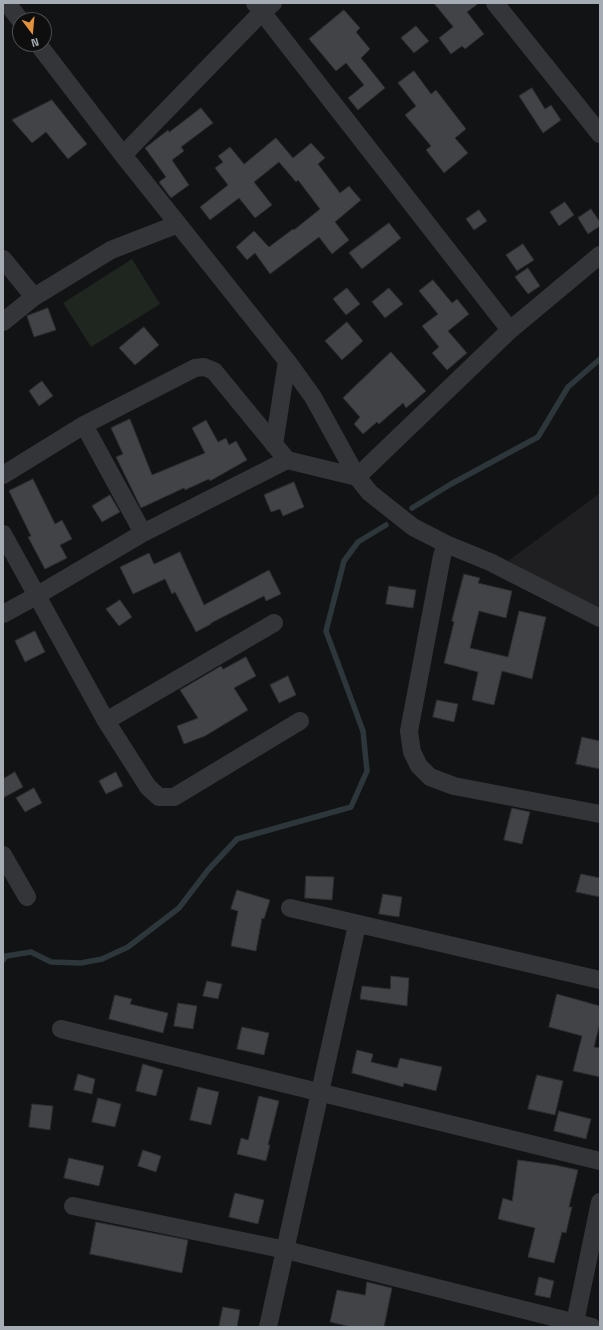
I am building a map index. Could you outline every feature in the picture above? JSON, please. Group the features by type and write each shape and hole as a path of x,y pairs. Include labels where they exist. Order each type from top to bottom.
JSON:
{"street":[{"path":"7,3 14,12"},
{"path":"495,3 600,134"},
{"path":"123,155 263,6 510,330"},
{"path":"44,52 123,155 287,361 313,397 357,477 370,493 386,507 414,527 446,544 490,562 600,618"},
{"path":"3,322 34,297 111,250 178,224"},
{"path":"357,477 510,330 600,255"},
{"path":"3,259 34,297"},
{"path":"274,445 287,361"},
{"path":"3,474 84,425 195,368 204,367 214,371 287,460 357,477"},
{"path":"84,425 143,533"},
{"path":"3,614 143,533 287,460"},
{"path":"3,534 106,721 148,787 159,797 174,798 300,721"},
{"path":"446,544 442,556 409,732 412,752 419,766 430,777 454,786 600,814"},
{"path":"106,721 274,623"},
{"path":"3,855 27,897"},
{"path":"290,908 357,925 600,980"},
{"path":"268,1327 357,925"},
{"path":"61,1029 600,1162"},
{"path":"73,1206 286,1250 580,1326 600,1202"}],"shaded area":[{"path":"132,259 160,304 91,347 63,303"},
{"path":"600,493 600,610 508,561"}],"building":[{"path":"434,3 479,3 467,12 484,34 465,49 462,46 451,54 439,38 453,27"},
{"path":"344,10 360,28 356,32 370,49 361,58 385,88 358,110 348,98 364,85 346,63 336,71 309,39"},
{"path":"416,26 429,41 414,53 401,38"},
{"path":"414,71 431,94 436,90 466,129 455,138 468,153 444,173 426,150 431,146 405,115 416,106 398,83"},
{"path":"532,88 545,109 551,105 561,120 543,133 519,96"},
{"path":"52,100 87,144 68,159 46,132 32,143 12,120"},
{"path":"201,108 213,123 181,147 184,151 172,160 189,185 171,198 159,182 166,177 145,148 168,130 169,132"},
{"path":"276,138 293,158 311,143 325,158 318,164 340,193 349,186 361,200 335,222 349,240 332,254 319,237 270,274 255,253 247,260 236,247 254,231 269,247 293,229 294,230 320,209 298,180 296,182 279,162 254,182 272,205 255,218 239,198 210,220 200,207 228,185 215,168 223,162 218,156 230,147 244,164"},
{"path":"565,202 574,215 559,226 550,212"},
{"path":"591,209 600,222 600,226 588,234 578,218"},
{"path":"479,210 487,221 474,230 466,219"},
{"path":"389,223 401,238 362,269 349,253"},
{"path":"523,244 534,260 517,271 506,255"},
{"path":"528,268 540,286 528,294 515,277"},
{"path":"433,280 452,303 457,299 469,314 448,331 467,353 447,370 432,353 439,347 422,326 438,314 419,291"},
{"path":"347,288 360,304 346,315 333,299"},
{"path":"389,288 403,304 385,318 372,302"},
{"path":"48,308 56,330 34,337 27,316"},
{"path":"347,322 363,341 342,360 325,341"},
{"path":"144,327 159,345 135,365 119,348"},
{"path":"391,352 426,391 406,408 403,403 379,424 377,422 363,434 354,424 360,417 343,398"},
{"path":"42,381 53,396 39,406 29,391"},
{"path":"130,419 152,475 205,453 192,428 206,420 218,442 226,438 229,445 236,441 247,460 210,481 209,479 185,490 184,488 141,508 116,457 123,454 111,428"},
{"path":"33,479 55,524 62,520 72,539 60,545 67,558 45,569 28,537 31,536 9,491"},
{"path":"294,482 304,507 283,516 280,509 271,512 264,495"},
{"path":"110,495 120,512 102,522 92,506"},
{"path":"180,552 204,605 269,570 281,594 266,601 264,596 196,632 175,592 172,594 165,579 133,594 120,567 149,553 154,564"},
{"path":"464,574 480,578 478,583 512,591 506,618 479,611 470,648 508,657 519,611 546,617 532,679 502,671 494,705 472,700 478,672 444,663 454,622 452,621"},
{"path":"389,586 416,590 413,608 386,604"},
{"path":"120,600 132,617 119,626 106,609"},
{"path":"35,631 45,652 25,662 15,641"},
{"path":"246,657 256,676 234,688 248,710 205,736 184,744 177,726 198,718 180,690 221,666 223,669"},
{"path":"288,676 296,695 279,703 270,685"},
{"path":"437,700 458,704 454,722 433,717"},
{"path":"582,737 600,741 600,769 576,764"},
{"path":"15,772 23,787 3,798 3,779"},
{"path":"116,772 123,786 106,794 99,781"},
{"path":"34,788 42,803 25,812 16,798"},
{"path":"512,808 530,812 522,844 504,840"},
{"path":"581,874 600,878 600,897 576,892"},
{"path":"306,876 334,877 332,900 305,898"},
{"path":"237,890 270,900 264,919 262,918 256,951 231,946 238,911 231,909"},
{"path":"383,894 402,897 399,917 379,914"},
{"path":"391,976 409,978 407,1006 360,999 362,986 390,989"},
{"path":"207,981 222,984 218,999 203,996"},
{"path":"557,994 600,1006 600,1023 594,1047 600,1048 600,1077 573,1071 582,1036 549,1027"},
{"path":"115,995 132,999 130,1004 168,1013 163,1033 109,1019"},
{"path":"178,1003 197,1006 193,1029 174,1026"},
{"path":"242,1027 269,1033 264,1055 237,1049"},
{"path":"357,1050 373,1054 371,1062 397,1068 400,1058 442,1067 436,1091 404,1083 403,1087 352,1073"},
{"path":"143,1064 163,1070 156,1096 136,1091"},
{"path":"78,1074 95,1079 92,1094 74,1090"},
{"path":"537,1075 563,1081 555,1115 528,1109"},
{"path":"198,1087 219,1092 211,1125 190,1120"},
{"path":"259,1096 279,1101 268,1145 270,1145 266,1161 237,1154 241,1138 248,1140"},
{"path":"98,1098 121,1104 115,1127 92,1122"},
{"path":"32,1104 53,1106 50,1130 29,1127"},
{"path":"559,1111 591,1119 586,1139 554,1131"},
{"path":"143,1150 161,1156 156,1172 138,1166"},
{"path":"69,1158 104,1166 99,1186 64,1178"},
{"path":"518,1160 578,1170 569,1207 572,1207 566,1233 562,1232 554,1263 528,1257 535,1228 498,1219 503,1198 512,1201"},
{"path":"235,1193 264,1200 258,1224 229,1217"},
{"path":"96,1222 188,1240 182,1273 90,1254"},
{"path":"539,1277 554,1281 550,1298 535,1295"},
{"path":"367,1282 392,1288 384,1327 351,1327 330,1322 337,1290 365,1295"},
{"path":"223,1307 240,1310 237,1327 219,1327"}],"waterway":[{"path":"412,508 451,484 538,437 568,387 600,359"},
{"path":"3,960 6,956 31,952 51,962 81,963 102,959 128,947 179,908 208,870 237,839 351,807 367,771 363,731 326,631 344,561 358,542 386,525"}]}
